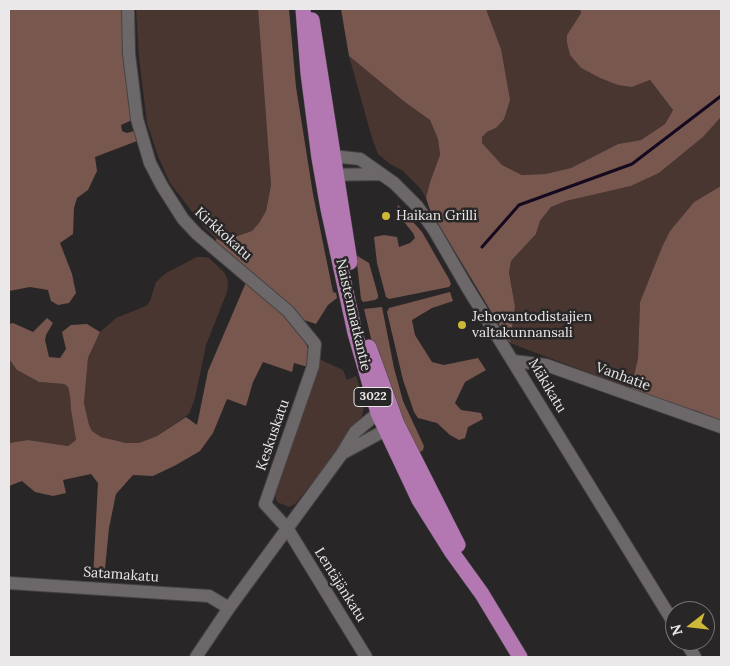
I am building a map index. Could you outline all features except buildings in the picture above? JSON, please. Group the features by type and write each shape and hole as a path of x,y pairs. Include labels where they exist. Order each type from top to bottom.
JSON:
{"main road":[{"name":"Naistenmatkantie","path":"303,9 308,73 364,334 385,410 419,500 451,551 482,594 520,657"},
{"name":"Naistenmatkantie","path":"310,9 326,157"}],"street":[{"name":"Kirkkokatu","path":"128,9 129,54 137,120 150,163 162,186 178,212 193,229 288,311 315,344"},
{"name":"Mäkikatu","path":"326,157 360,159 394,183 423,214 665,609"},
{"path":"329,175 381,174"},
{"name":"Keskuskatu","path":"287,528 271,508 265,504 313,366 315,344"},
{"name":"Vanhatie","path":"514,361 546,366 721,427"},
{"path":"196,657 229,608 341,455 355,432 385,410"},
{"path":"341,455 391,427"},
{"name":"Lentäjänkatu","path":"287,528 366,657"},
{"name":"Satamakatu","path":"9,583 209,596 229,608"}],"shaded area":[{"path":"9,9 123,9 132,120 121,125 122,131 127,133 134,131 137,141 95,157 97,171 88,190 77,198 74,208 73,234 60,243 72,274 76,293 69,303 58,305 51,301 48,290 30,287 9,291"},
{"path":"136,9 258,9 271,185 266,211 252,231 223,241 216,239 204,227 170,183 158,156 147,123 139,57"},
{"path":"258,9 289,9 296,87 313,194 333,292 336,293 337,298 328,305 316,324 301,319 215,245 216,239 223,241 252,231 266,211 271,185"},
{"path":"341,9 486,9 501,49 510,100 504,119 496,128 487,132 482,137 482,143 502,165 522,175 545,174 571,168 618,144 641,140 665,124 673,110 650,80 632,87 618,85 581,68 570,55 567,43 567,35 581,13 580,9 721,9 721,117 703,137 659,173 631,186 566,201 551,207 540,221 536,234 511,261 509,273 515,306 510,343 430,210 426,198 440,155 438,139 430,120 406,103 349,56"},
{"path":"486,9 580,9 581,13 567,35 570,55 581,68 600,78 632,87 650,80 673,110 665,124 641,140 618,144 571,168 545,174 522,175 502,165 482,143 482,137 487,132 496,128 501,49"},
{"path":"349,56 406,103 430,120 438,139 440,155 426,198 420,188 403,171 390,164 378,154"},
{"path":"721,117 721,186 694,202 670,231 662,247 640,302 638,358 631,389 510,343 515,306 509,273 511,261 536,234 540,221 551,207 566,201 631,186 659,173 703,137"},
{"path":"721,186 721,421 697,411 642,397 631,389 638,358 640,302 662,247 670,231 694,202"},
{"path":"398,205 422,232 449,279 451,284 449,287 389,299 386,297 377,263 374,237 384,235 397,237 399,247 410,243 415,238 400,217 397,209"},
{"path":"356,255 369,263 378,295 378,298 375,300 363,302 361,299"},
{"path":"197,257 209,258 224,272 228,283 227,292 206,345 195,398 189,414 157,436 139,443 126,443 101,437 92,431 89,425 84,403 88,358 100,332 116,318 146,306 150,301 156,282 166,273"},
{"path":"247,280 282,311 305,341 309,351 308,367 294,363 292,372 263,362 253,382 246,406 227,399 213,433 200,451 153,476 133,475 116,494 109,528 104,579 93,578 98,483 91,474 63,480 66,493 53,496 35,492 22,481 9,486 9,443 28,440 68,446 76,440 68,387 64,384 39,382 17,370 9,359 9,324 13,323 33,332 47,318 53,323 45,340 49,357 60,358 66,349 62,332 71,325 87,324 100,332 88,358 84,403 89,425 92,431 101,437 126,443 139,443 157,436 186,417 197,425 208,371"},
{"path":"450,292 453,301 432,308 412,320 415,335 432,362 444,365 478,358 486,370 465,382 455,403 461,410 481,413 483,419 468,427 465,438 459,440 450,435 437,423 418,418 414,412 403,380 387,312 389,308"},
{"path":"382,307 394,368 403,401 424,446 423,450 419,453 416,452 375,355 364,309"},
{"path":"9,359 17,370 39,382 64,384 68,387 76,440 68,446 28,440 9,443"},
{"path":"319,359 343,370 347,380 356,376 365,403 362,416 329,462 295,504 289,507 277,502 274,491"}],"waterway":[{"path":"482,247 519,205 632,164 721,96"}],"place":[{"name":"Haikan Grilli","path":"386,216"},
{"name":"Jehovantodistajien valtakunnansali","path":"462,325"}]}
